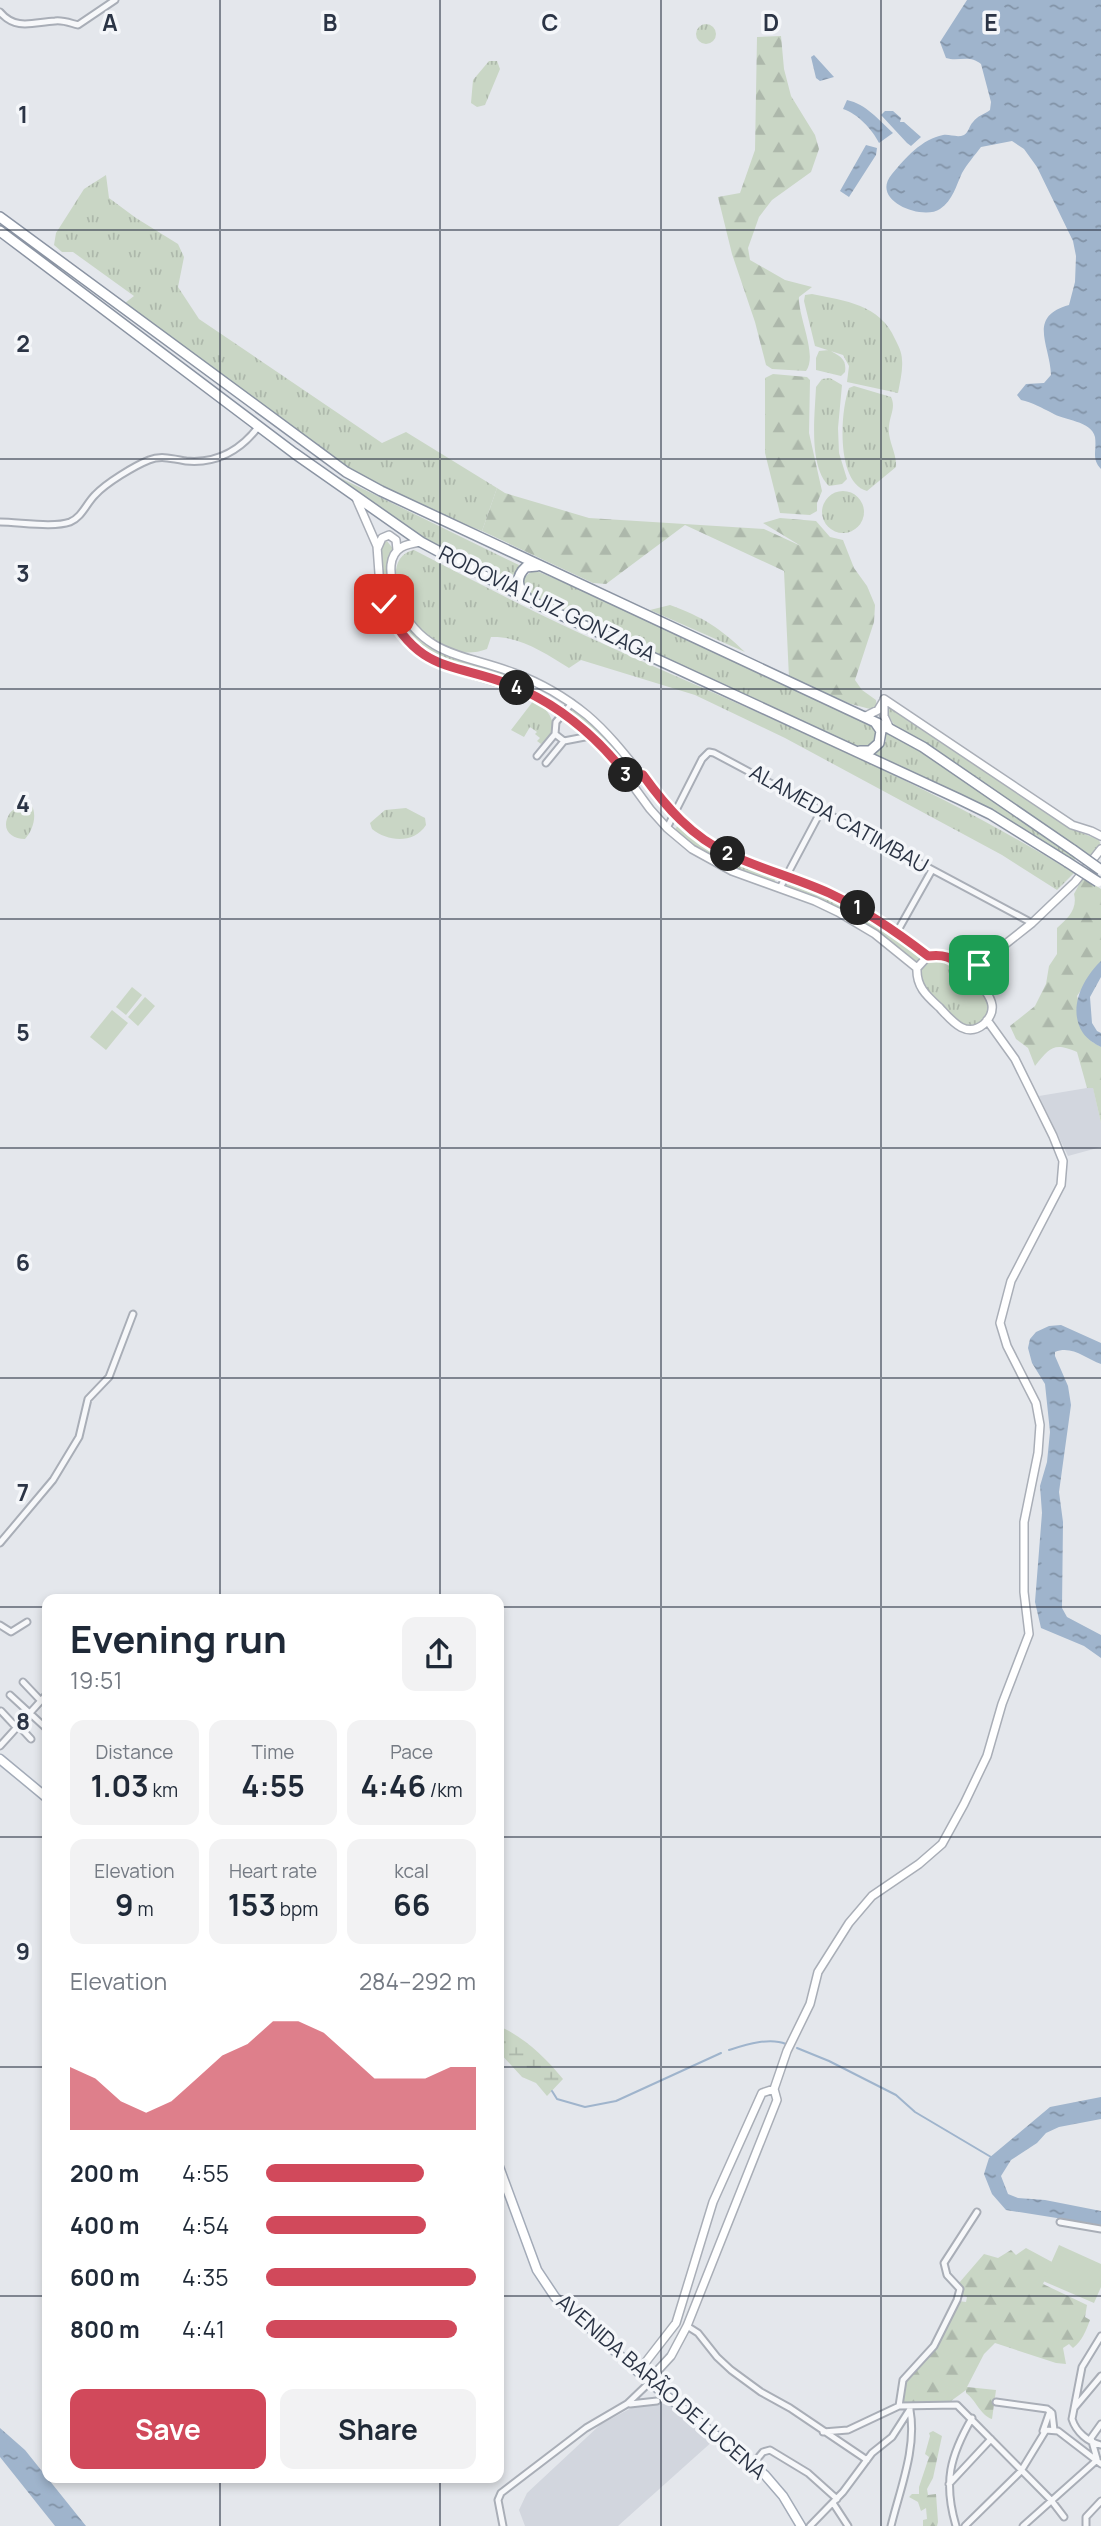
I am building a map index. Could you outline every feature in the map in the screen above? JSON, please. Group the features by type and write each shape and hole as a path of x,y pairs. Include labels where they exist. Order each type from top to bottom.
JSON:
{"highway":[{"name":"RODOVIA LUIZ GONZAGA","path":"0,218 346,472 890,729 923,747 1101,870"},
{"name":"RODOVIA LUIZ GONZAGA","path":"0,231 356,498 421,542 533,602 990,814 1100,883"},
{"path":"533,602 521,591 519,575 531,565 549,570"},
{"path":"855,751 870,751 879,743 881,731 877,724 867,718"}],"main road":[{"path":"356,498 371,530 377,551 384,604 393,622 411,645 434,662 523,690 564,713 612,757 650,809 692,849 718,864 816,901 853,920 888,943 917,968 920,988 957,1025 971,1030 980,1027 987,1020 991,1013 991,1001 951,957 939,954 928,956 917,968"},
{"path":"377,551 382,538 388,535 396,540 397,550 391,566 395,595 403,613 430,643 453,655 486,663 529,679 572,703 600,727 676,816 701,837 726,853 842,899 897,932 928,956"},
{"path":"397,550 411,543 421,542"},
{"path":"867,718 878,710 884,699"},
{"path":"884,699 884,716 890,729"},
{"path":"884,699 1072,825 1101,836"},
{"path":"962,967 979,965 1031,923 1075,882 1101,849"},
{"path":"976,982 979,965"},
{"path":"649,2382 671,2356 687,2326 777,2099 774,2089 787,2051 810,2004 818,1972 849,1923 872,1896 919,1864 942,1844 987,1756 1002,1704 1029,1634 1024,1592 1024,1522 1038,1453 1040,1425 1035,1403 1007,1346 1000,1323 1010,1281 1061,1185 1063,1161 1015,1059 987,1020"},
{"path":"0,1759 42,1794"},
{"path":"638,2372 676,2323 713,2202 762,2093 774,2089"},
{"name":"AVENIDA BARÃO DE LUCENA","path":"504,2181 533,2260 546,2286 565,2308 649,2382 752,2465 783,2496 801,2526"}],"street":[{"path":"0,12 9,20 23,25 57,20 78,25 115,0"},
{"path":"0,522 57,524 71,521 82,513 97,493 147,461 161,458 198,462 223,456 245,444 259,426"},
{"path":"523,690 529,679"},
{"path":"545,702 553,711 556,722 555,734 539,753 548,760 564,741 591,736"},
{"path":"556,722 572,703"},
{"path":"555,734 564,741"},
{"name":"ALAMEDA CATIMBAU","path":"676,816 702,759 709,752 719,754 1031,923"},
{"path":"632,782 643,775"},
{"path":"780,888 822,809"},
{"path":"667,828 676,816"},
{"path":"897,932 932,870"},
{"path":"0,1543 53,1480 79,1437 88,1399 109,1377 133,1314"},
{"path":"0,1625 11,1632 27,1622"},
{"path":"0,1746 41,1701 23,1682"},
{"path":"10,1695 42,1725"},
{"path":"1,1712 31,1739"},
{"path":"899,2406 903,2380 934,2346 957,2300 960,2289 947,2275 944,2263 976,2212"},
{"path":"1060,2222 1101,2229"},
{"path":"687,2326 701,2335 731,2370 867,2460"},
{"path":"1101,2336 1084,2362 1072,2419 1074,2426 1093,2443 1101,2445"},
{"path":"1073,2409 1101,2376"},
{"path":"503,2526 498,2500 501,2493 586,2428 627,2404 649,2382"},
{"path":"627,2404 657,2401"},
{"path":"996,2402 1050,2411"},
{"path":"823,2432 848,2430 899,2406 909,2408 952,2404 962,2407 1064,2517"},
{"path":"810,2526 835,2501 867,2460 894,2434 909,2408"},
{"path":"891,2526 910,2449 912,2430 909,2408"},
{"path":"1050,2411 1054,2430 1099,2462"},
{"path":"965,2526 1021,2471 1043,2432 1050,2411"},
{"path":"956,2526 948,2484 956,2447 972,2418"},
{"path":"1099,2462 1092,2435 1101,2424"},
{"path":"1043,2432 1054,2430"},
{"path":"948,2484 991,2439"},
{"path":"752,2465 765,2451 772,2451 808,2473 835,2501 848,2526"},
{"path":"1023,2526 1099,2462"},
{"path":"1086,2526 1086,2517 1101,2501"}],"shaded area":[{"path":"1093,1087 1101,1123 1101,1147 1068,1156 1039,1096"},
{"path":"660,2403 683,2412 714,2440 618,2526 525,2526 519,2510 527,2493 601,2424 637,2405"}],"green space":[{"path":"706,24 713,27 716,34 713,41 706,44 699,41 696,34 699,27"},
{"path":"781,36 784,69 791,96 815,135 819,149 811,172 772,200 759,217 748,248 750,260 785,280 812,287 799,297 810,356 806,371 772,369 766,365 732,254 718,197 740,193 755,150 757,37"},
{"path":"489,61 497,61 500,69 485,105 477,107 471,103 473,80"},
{"path":"106,175 109,198 178,244 184,257 178,287 199,319 382,443 406,432 497,488 482,531 446,517 345,468 139,318 125,303 134,296 73,252 62,252 54,245 56,233 84,189"},
{"path":"812,294 860,306 871,311 888,327 902,357 898,393 847,382 849,366 843,355 815,346 804,301 805,295"},
{"path":"829,350 844,361 845,372 841,376 816,370 819,351"},
{"path":"773,374 807,377 810,380 809,433 822,491 817,511 810,515 780,513 765,453 765,378"},
{"path":"830,378 842,385 838,428 839,453 847,479 842,484 829,486 818,466 814,425 816,387 822,379"},
{"path":"854,386 891,397 893,404 889,431 896,467 867,491 857,485 850,475 843,446 846,399 849,388"},
{"path":"316,466 521,566 513,575 513,590 460,564"},
{"path":"497,488 505,493 589,518 764,529 801,546 763,523 780,518 816,521 830,537 843,540 854,568 867,586 875,605 874,622 855,680 862,690 876,700 877,708 874,710 851,704 789,678 784,571 685,525 606,584 593,583 482,531"},
{"path":"843,491 858,497 864,512 858,527 843,533 828,527 822,512 828,497"},
{"path":"387,541 394,550 387,569 390,594 403,621 416,636 448,656 523,680 521,687 453,667 433,657 403,634 393,620 381,586 381,545"},
{"path":"414,550 510,600 608,646 904,780 1074,873 1057,890 1002,855 785,738 695,695 581,660 569,668 532,646 502,637 491,637 487,649 463,652 442,645 423,631 408,613 399,592 396,573 400,558"},
{"path":"531,572 539,572 716,646 878,727 875,746 853,750 529,597 522,590 522,579"},
{"path":"670,605 710,624 745,652 650,610"},
{"path":"534,700 545,709 553,727 548,739 541,744 537,741 540,738 535,734 537,732 530,727 524,737 511,730"},
{"path":"571,707 601,730 639,775 635,778 616,754 566,712"},
{"path":"892,707 1063,822 1099,840 1101,846 1090,858 894,725 888,714"},
{"path":"884,728 922,750 1077,854 1073,864 955,794 874,754 886,741"},
{"path":"24,803 32,806 34,814 32,827 25,839 11,835 6,828 10,813"},
{"path":"406,808 425,818 426,825 415,835 400,839 386,837 372,829 370,823 385,810"},
{"path":"678,825 725,855 778,876 774,882 734,870 708,856 674,831"},
{"path":"1083,877 1101,889 1101,961 1077,996 1091,1041 1101,1047 1101,1123 1093,1088 1087,1088 1077,1052 1063,1047 1053,1048 1035,1066 1028,1048 1016,1039 1010,1026 1035,1006 1046,984 1049,966 1057,954 1057,928 1073,909 1074,894"},
{"path":"790,879 860,911 926,957 919,965 889,940 857,920 786,887"},
{"path":"929,957 946,960 954,965 986,997 987,1015 981,1024 970,1028 959,1024 926,993 919,972"},
{"path":"132,987 142,995 126,1015 116,1007"},
{"path":"145,997 155,1006 138,1026 128,1017"},
{"path":"112,1010 128,1023 106,1050 90,1037"},
{"path":"504,2029 534,2049 563,2079 547,2096 536,2083 522,2077 504,2057"},
{"path":"1059,2245 1101,2264 1101,2287 1094,2303 1043,2281"},
{"path":"1026,2248 1052,2262 1043,2284 1087,2305 1085,2317 1090,2320 1083,2336 1073,2348 1069,2344 1063,2348 1066,2364 995,2343 984,2354 967,2387 996,2390 992,2419 981,2411 966,2390 951,2401 902,2404 905,2380 936,2346 958,2301 966,2302 967,2297 961,2294 959,2283 984,2254 998,2258 1011,2250 1016,2255"},
{"path":"933,2431 942,2436 933,2478 927,2489 928,2495 936,2494 938,2522 937,2526 923,2526 923,2520 927,2519 926,2508 921,2511 918,2502 909,2497 919,2494 929,2457 925,2454 929,2433"}],"water":[{"path":"967,0 1101,0 1101,469 1095,458 1095,437 1089,427 1021,400 1017,395 1026,384 1044,383 1051,375 1045,324 1056,310 1069,305 1075,282 1076,256 1073,241 1037,167 1024,149 1012,141 981,147 964,170 948,201 932,212 901,206 887,193 887,184 892,174 914,150 935,137 964,135 975,120 990,110 991,102 981,64 972,59 946,58 940,42"},
{"path":"814,55 834,77 820,81 816,78 811,57"},
{"path":"847,100 866,109 893,133 879,143 864,123 843,109"},
{"path":"885,111 893,111 901,118 900,122 904,122 921,137 911,146 881,115"},
{"path":"866,145 877,148 876,155 849,197 840,191"},
{"path":"1101,961 1101,977 1090,997 1092,1023 1101,1033 1101,1047 1083,1033 1078,1024 1077,1004 1088,976"},
{"path":"1061,1325 1101,1343 1101,1364 1067,1350 1055,1352 1055,1356 1068,1386 1071,1405 1059,1492 1063,1522 1062,1608 1067,1617 1101,1635 1101,1658 1084,1646 1041,1628 1035,1602 1042,1513 1040,1486 1047,1462 1050,1432 1045,1384 1032,1363 1028,1348 1030,1339 1036,1332 1049,1326"},
{"path":"1101,2097 1101,2119 1059,2127 1046,2133 1037,2143 1011,2160 1001,2176 1008,2194 1018,2198 1045,2200 1101,2211 1101,2225 1006,2210 992,2194 984,2174 989,2158 1050,2107"},
{"path":"0,2428 25,2450 42,2471 42,2483 51,2483 86,2526 55,2526 0,2457"}],"waterway":[{"path":"729,2050 765,2042 786,2044"},
{"path":"797,2048 896,2095 915,2112 991,2157"},
{"path":"552,2091 557,2099 585,2107 616,2101 721,2053"}],"route":[{"path":"384,604 405,638 434,662 523,690 564,713 612,757 632,782 643,775 676,816 726,853 842,899 897,932 928,956 939,954 951,957 962,967 979,965"}]}
